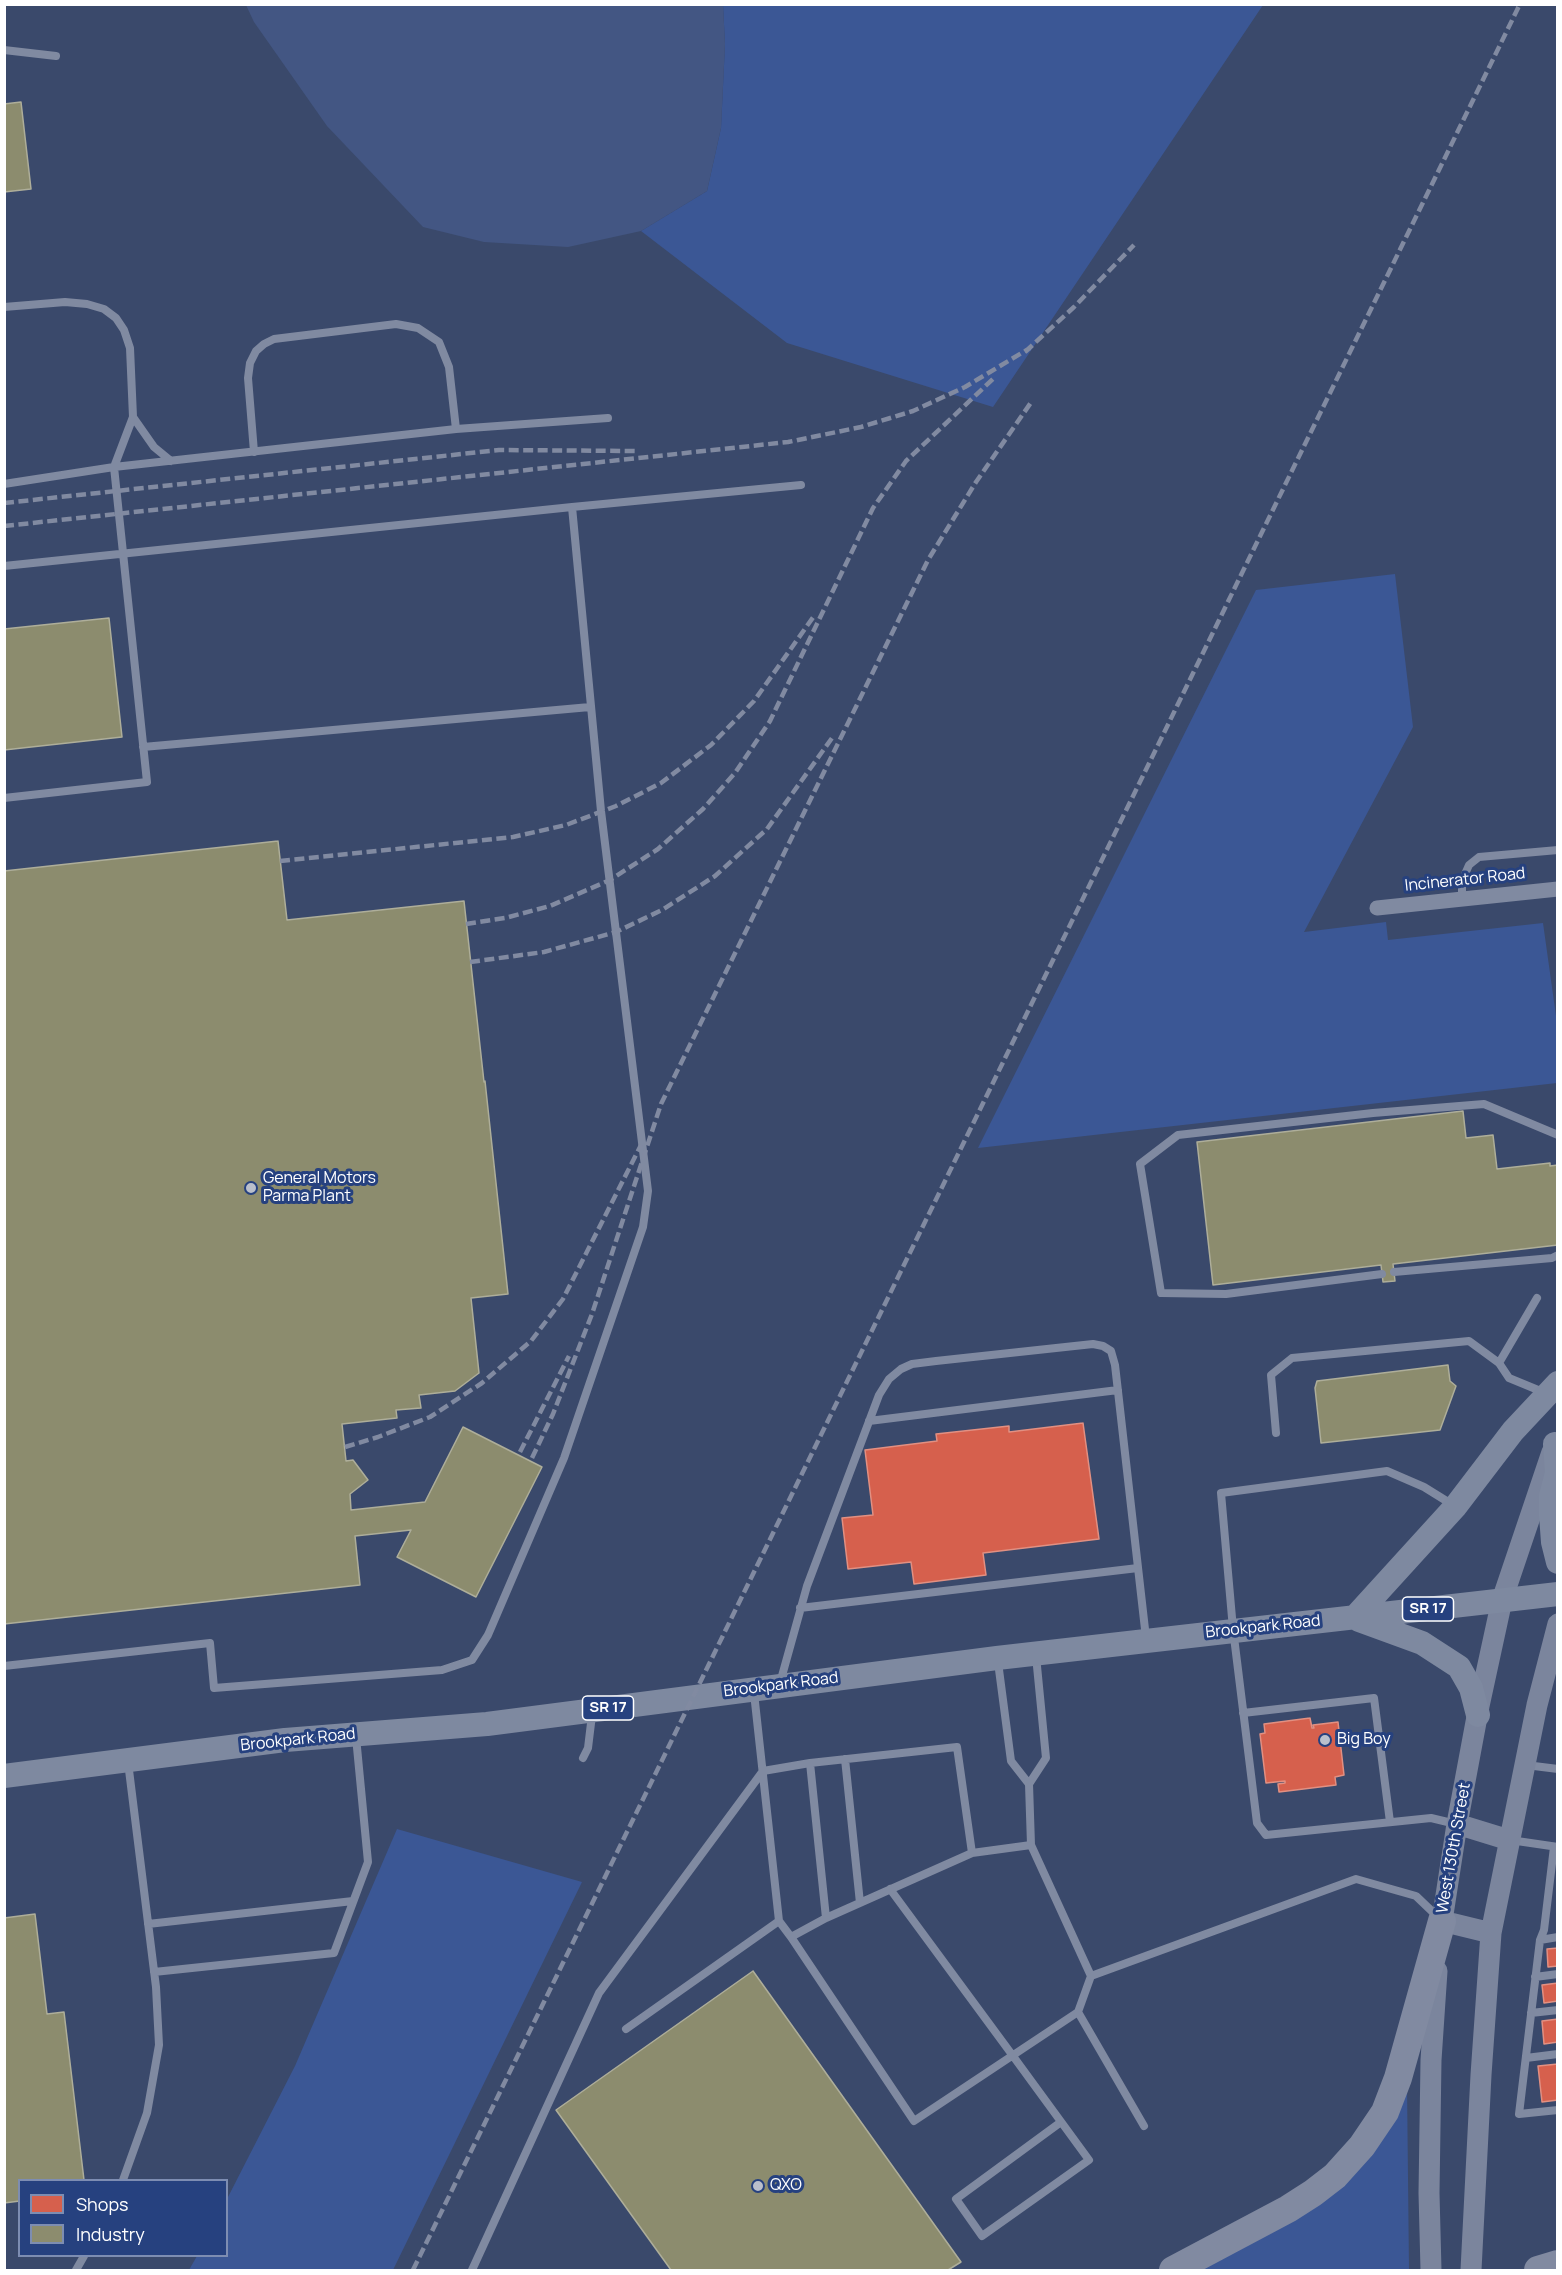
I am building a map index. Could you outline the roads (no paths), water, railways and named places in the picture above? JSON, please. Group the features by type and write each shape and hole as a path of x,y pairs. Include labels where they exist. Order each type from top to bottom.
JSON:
{"highway":[{"path":"1173,2271 1288,2209 1313,2193 1335,2176 1362,2146 1385,2112 1398,2078 1442,1921"},
{"path":"1538,2271 1557,2264"}],"main road":[{"path":"1478,1715 1471,1688 1459,1667 1422,1642 1354,1618 1455,1507 1513,1431 1554,1392"},
{"path":"1556,1440 1557,1473 1551,1496 1551,1515 1557,1562"},
{"name":"West 130th Street","path":"1431,2271 1429,2193 1431,2060 1442,1921 1457,1824 1502,1600 1556,1440"},
{"name":"Brookpark Road","path":"4,1776 285,1740 487,1724 1233,1629 1354,1618 1557,1594"},
{"path":"1471,2271 1482,2054 1491,1933 1524,1764 1546,1684 1557,1624"},
{"path":"1457,1824 1509,1840"},
{"path":"1442,1921 1491,1933"}],"street":[{"name":"Incinerator Road","path":"1377,908 1557,889"}],"lane":[{"path":"4,50 56,56"},
{"path":"4,307 65,302 87,304 104,309 116,318 124,330 130,348 133,417 114,467 147,782 4,798"},
{"path":"254,452 248,378 250,363 256,351 274,339 396,324 418,328 439,342 449,367 456,429"},
{"path":"133,417 154,447 171,461"},
{"path":"4,484 114,467 456,429 608,418"},
{"path":"4,566 801,485"},
{"path":"4,1666 210,1643 214,1688 442,1670 472,1660 489,1635 564,1458 643,1227 648,1191 590,707 572,507"},
{"path":"143,747 590,707"},
{"path":"1462,899 1462,882 1465,873 1469,865 1479,857 1557,850"},
{"path":"1382,1274 1226,1294 1161,1293 1140,1164 1178,1135 1373,1113 1484,1104 1557,1135"},
{"path":"1394,1272 1552,1258 1557,1255"},
{"path":"1499,1363 1537,1298"},
{"path":"1276,1433 1271,1375 1292,1358 1469,1341 1499,1363 1509,1378 1554,1392"},
{"path":"780,1685 800,1608 879,1395 889,1379 901,1369 912,1364 936,1361 1093,1344 1111,1351 1118,1390 1146,1640"},
{"path":"869,1421 1118,1390"},
{"path":"1455,1507 1424,1487 1386,1471 1221,1493 1233,1629 1257,1823 1266,1835 1431,1818 1457,1824"},
{"path":"800,1608 1138,1568"},
{"path":"754,1689 779,1921 914,2121 1078,2012 1091,1976 1030,1845 1029,1784 1046,1758 1036,1654"},
{"path":"997,1658 1011,1761 1029,1784"},
{"path":"1244,1713 1374,1698 1390,1822"},
{"path":"583,1758 588,1748 592,1710"},
{"path":"154,1972 334,1953 368,1862 355,1735"},
{"path":"472,2271 599,1993 763,1770 957,1747 972,1853"},
{"path":"845,1759 860,1903"},
{"path":"124,2179 147,2113 159,2045 154,1972 128,1760"},
{"path":"810,1763 826,1918"},
{"path":"1524,1764 1557,1769"},
{"path":"1509,1840 1556,1847 1544,1930 1540,1940 1519,2114 1557,2110"},
{"path":"791,1937 826,1918 972,1853 1030,1845"},
{"path":"1091,1976 1356,1880 1416,1896 1442,1921"},
{"path":"890,1889 1089,2160 982,2236 956,2199 1061,2122"},
{"path":"148,1924 353,1901"},
{"path":"626,2029 779,1921"},
{"path":"1540,1940 1557,1937"},
{"path":"1535,1977 1557,1974"},
{"path":"1531,2013 1557,2010"},
{"path":"1078,2012 1144,2126"},
{"path":"1526,2058 1557,2054"},
{"path":"76,2271 83,2257"}],"railway":[{"path":"413,2270 1520,4"},
{"path":"1025,352 1074,307 1134,245"},
{"path":"4,526 788,442 861,427 913,411 965,387 1030,348"},
{"path":"466,924 505,918 550,906 610,880 658,849 703,809 735,773 770,721 873,508 906,461 995,377"},
{"path":"532,1458 553,1414 592,1314 661,1104 928,560 976,482 1032,401"},
{"path":"4,503 499,450 635,451"},
{"path":"280,861 513,837 566,825 616,806 661,783 711,745 754,701 814,616"},
{"path":"470,962 544,952 616,932 662,910 715,876 767,829 832,738"},
{"path":"345,1447 430,1417 482,1383 531,1341 563,1299 641,1145"},
{"path":"520,1452 569,1356"}],"place":[{"name":"General Motors Parma Plant","path":"251,1188"},
{"name":"Big Boy","path":"1325,1740"},
{"name":"QXO","path":"758,2186"}]}
